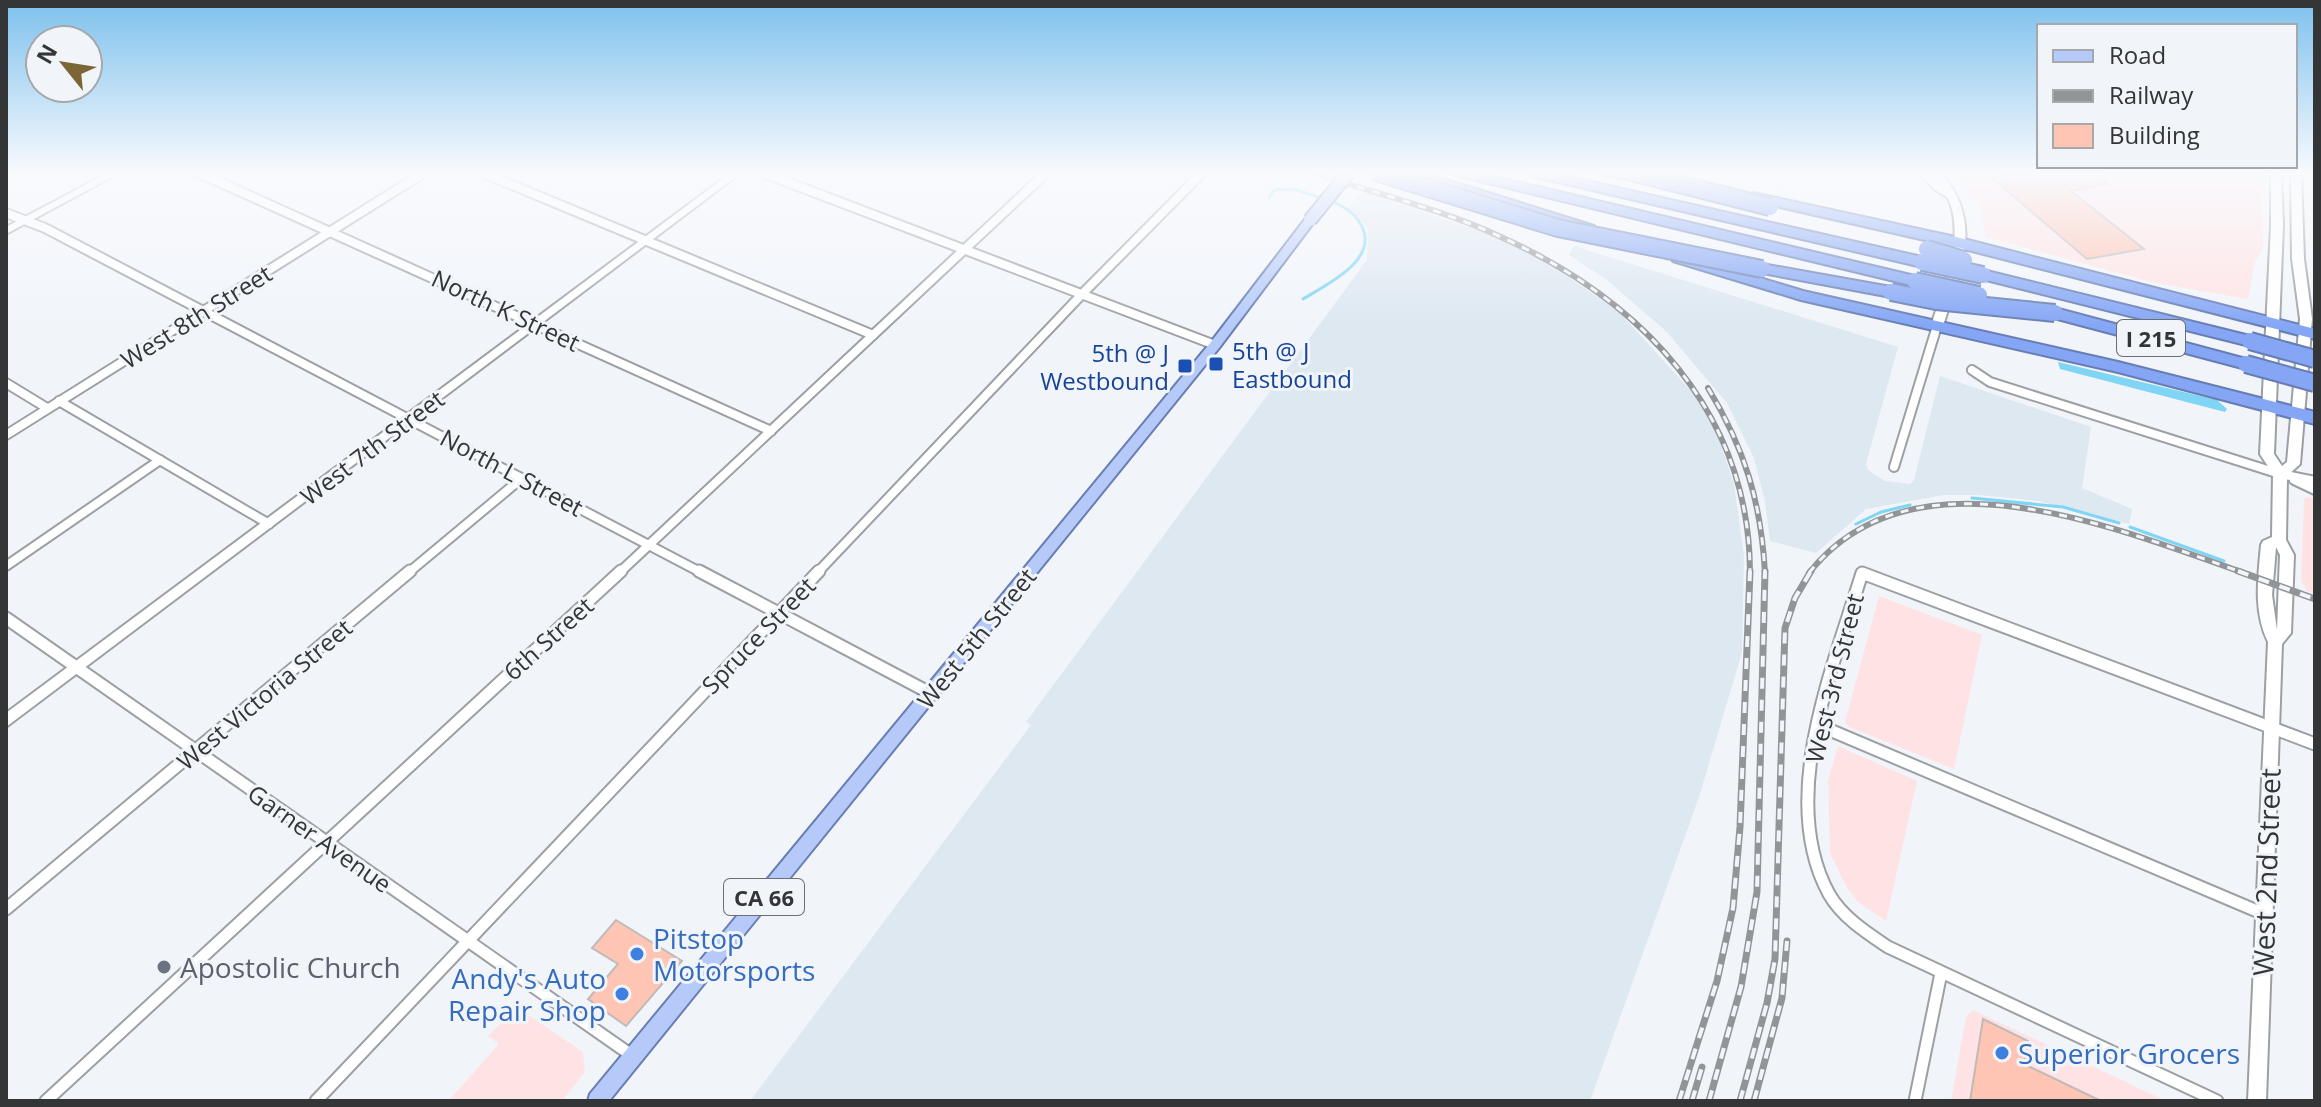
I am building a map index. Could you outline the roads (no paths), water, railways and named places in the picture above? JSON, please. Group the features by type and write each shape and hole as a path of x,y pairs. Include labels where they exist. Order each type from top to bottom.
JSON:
{"highway":[{"path":"1544,224 1936,301 2055,313"},
{"path":"1574,224 1801,295 2118,367 2307,416"},
{"name":"I 215","path":"1667,224 2055,313 2315,383"},
{"name":"I 215","path":"1756,224 1922,262 1980,270 2008,281 2315,359"},
{"path":"1815,224 1980,270"},
{"path":"1877,224 2310,333"}],"main road":[{"name":"West 5th Street","path":"597,1101 1215,345 1307,224"},
{"path":"1937,326 1960,243 1961,224"},
{"name":"West 2nd Street","path":"2280,474 2293,464 2307,416 2310,294 2298,259 2297,224"},
{"path":"2277,225 2286,229 2292,254 2298,259"},
{"name":"West 2nd Street","path":"2257,1101 2275,642 2284,633 2287,555 2279,540 2280,474 2267,454 2277,225"}],"street":[{"name":"North L Street","path":"29,224 45,228 930,693"},
{"name":"North K Street","path":"317,224 771,431"},
{"name":"West 8th Street","path":"6,435 342,224"},
{"path":"606,224 873,335"},
{"name":"West 7th Street","path":"6,721 668,224"},
{"path":"895,224 1215,345"},
{"name":"6th Street","path":"46,1101 650,545 992,224"},
{"name":"Spruce Street","path":"316,1101 1152,224"},
{"path":"1894,467 1937,326"},
{"path":"1972,370 2003,386 2280,474 2315,481"},
{"path":"6,383 47,408"},
{"path":"59,401 269,524"},
{"path":"6,566 160,460"},
{"path":"2280,474 2315,490"},
{"name":"West Victoria Street","path":"6,909 522,478"},
{"name":"West 3rd Street","path":"1941,973 1888,947 1838,908 1812,852 1809,829 1810,759 1862,573 2271,727"},
{"name":"Garner Avenue","path":"6,618 634,1057"},
{"path":"1818,725 2264,914"},
{"path":"2271,727 2315,744"},
{"path":"1915,1101 1941,973 2217,1101"}],"water":[{"path":"2058,362 2217,400 2227,409 2225,412 2060,369"}],"waterway":[{"path":"1303,299 1337,278 1358,259 1364,248 1365,236 1360,224"},
{"path":"1972,498 2063,507 2119,523"},
{"path":"1856,524 1881,512 1910,505"},
{"path":"2130,527 2224,561"}],"railway":[{"path":"1469,224 1552,263 1599,293 1641,329 1678,368 1708,413 1731,461 1745,515 1750,572"},
{"path":"1708,388 1732,433 1749,477 1760,523 1765,573"},
{"path":"1811,571 1852,534 1903,512 1959,504 2018,507 2078,519 2244,573"},
{"path":"1740,1101 1767,1003 1775,959 1785,628 1795,598 1811,571"},
{"path":"2238,571 2315,599"},
{"path":"1679,1101 1717,981 1733,908 1740,827 1750,572"},
{"path":"1709,1101 1741,987 1757,892 1765,573"},
{"path":"1754,1101 1782,998 1787,941"},
{"path":"1692,1101 1702,1067"}],"place":[{"name":"5th @ J Eastbound","path":"1216,364"},
{"name":"5th @ J Westbound","path":"1185,366"},
{"name":"Pitstop Motorsports","path":"637,954"},
{"name":"Apostolic Church","path":"164,967"},
{"name":"Andy's Auto Repair Shop","path":"622,994"},
{"name":"Superior Grocers","path":"2002,1053"}]}
